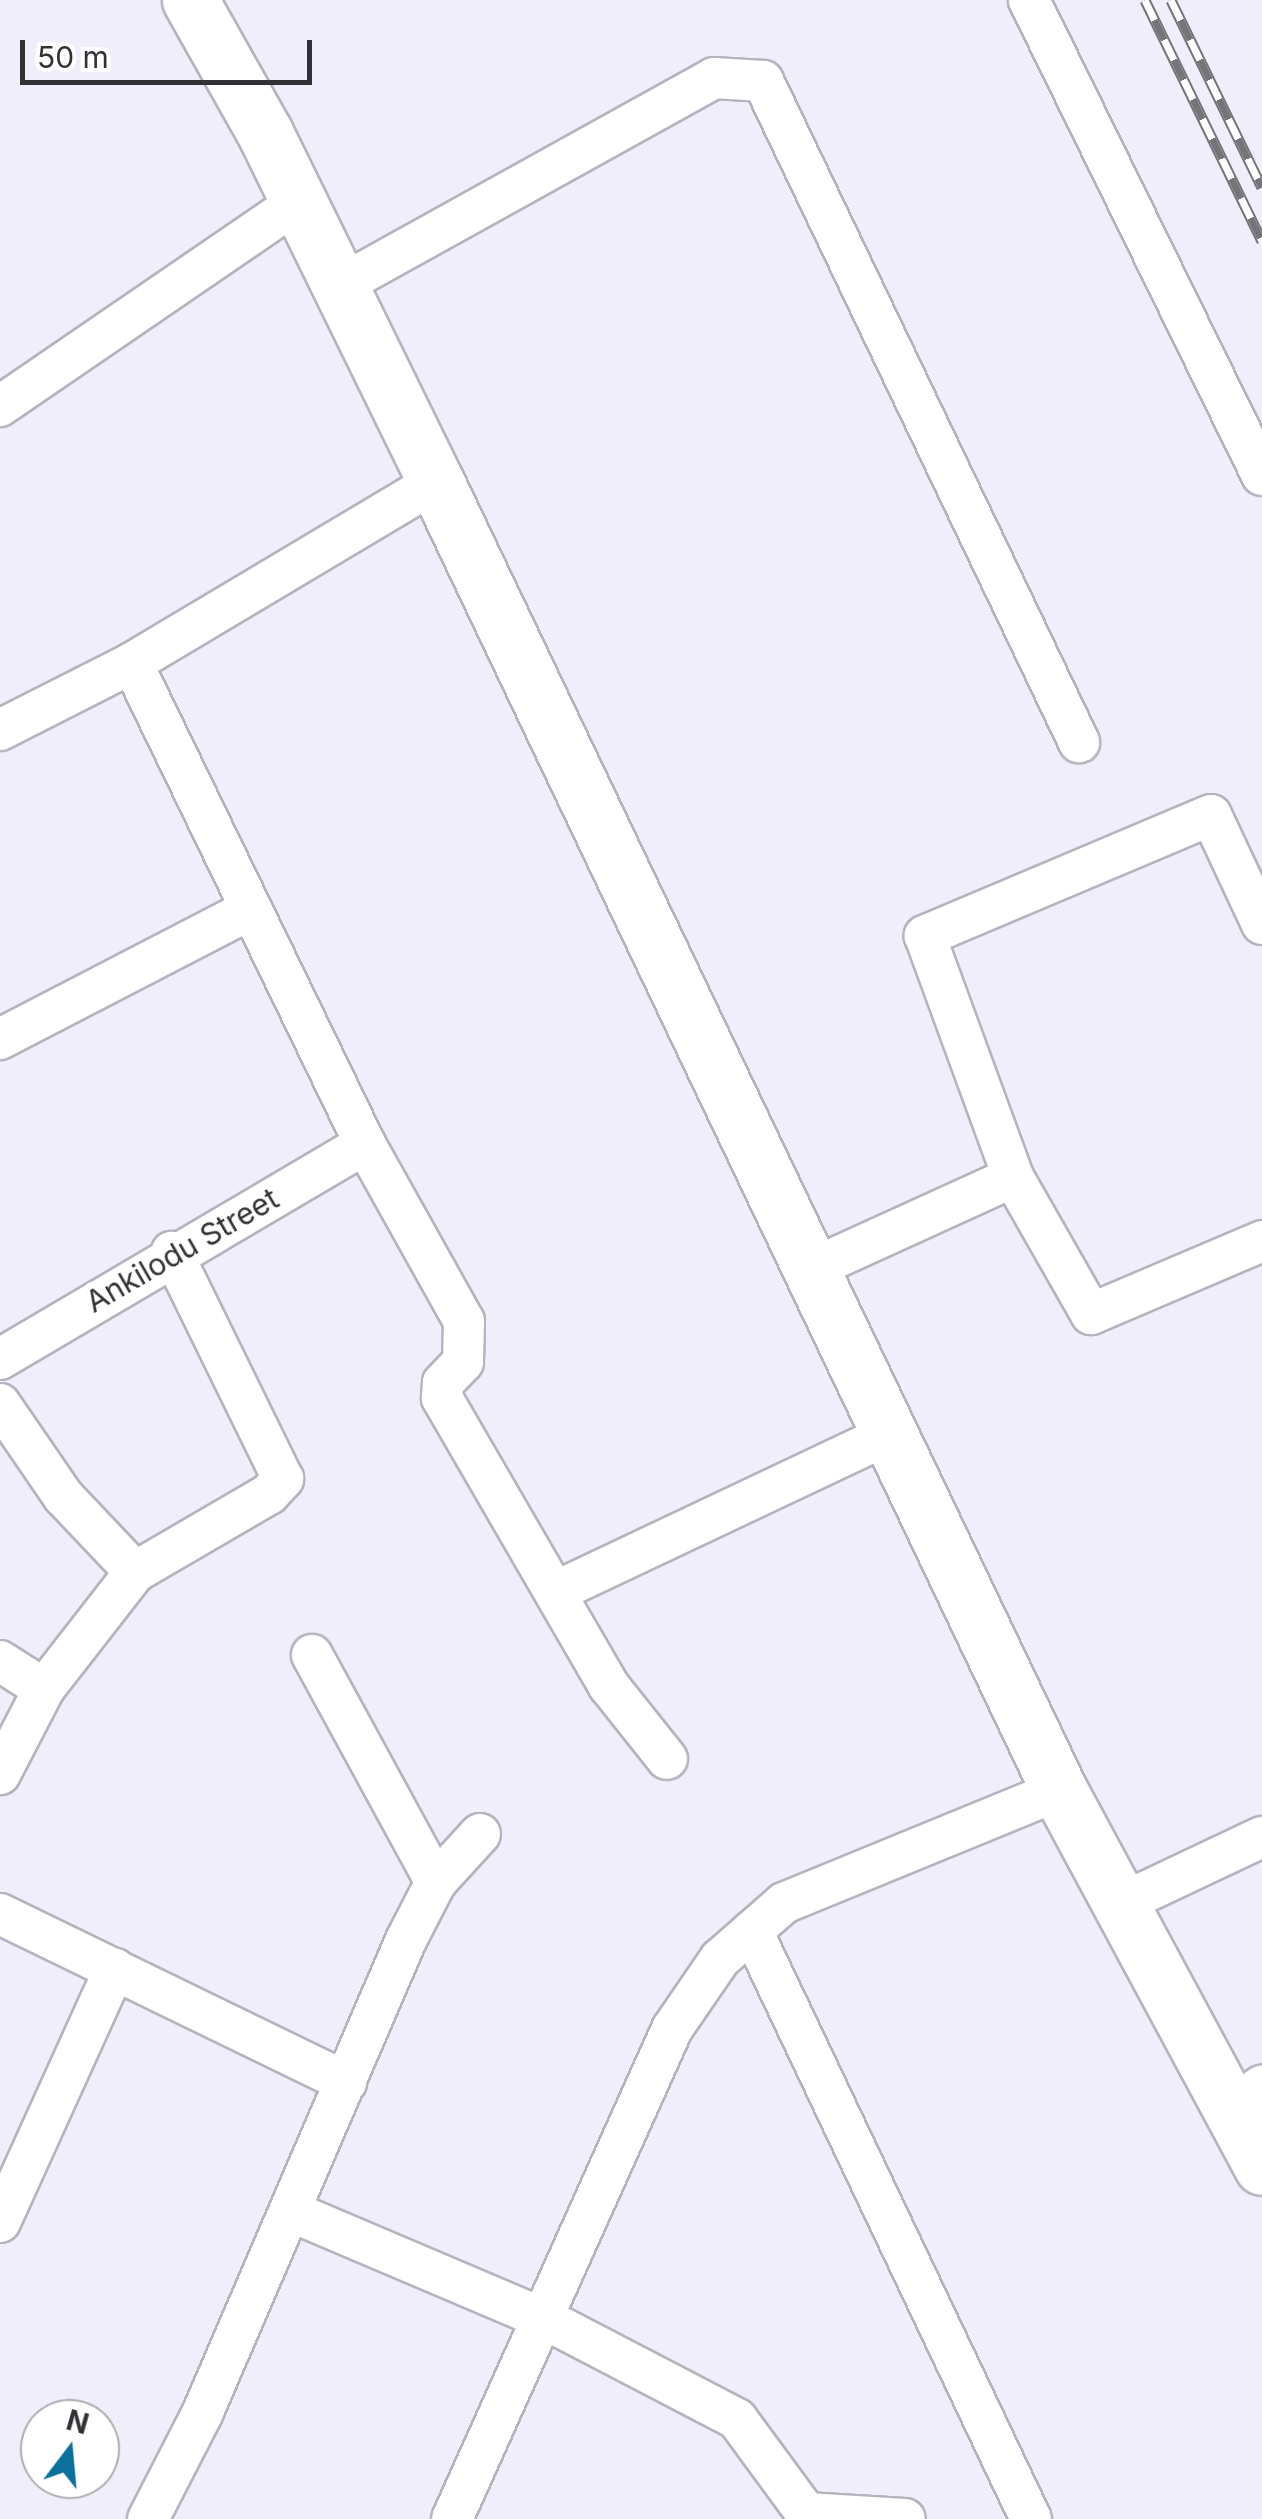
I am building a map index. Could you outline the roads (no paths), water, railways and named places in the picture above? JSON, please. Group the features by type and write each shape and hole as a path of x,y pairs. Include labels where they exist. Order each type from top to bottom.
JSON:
{"street":[{"path":"190,0 265,132 296,203 436,482 1059,1790 1120,1904 1246,2097 1262,2167"},
{"path":"1029,0 1262,476"},
{"path":"338,286 714,78 762,81 1078,742"},
{"path":"0,406 296,203"},
{"path":"0,730 132,663 436,482"},
{"path":"132,663 366,1144 464,1321 463,1362 443,1382 442,1398 609,1686 667,1759"},
{"path":"1262,924 1211,815 924,936 1013,1177 1092,1314 1262,1240"},
{"path":"0,1039 250,910"},
{"name":"Ankilodu Street","path":"0,1359 172,1252 366,1144"},
{"path":"809,1270 1013,1177"},
{"path":"0,1774 44,1690 134,1572 269,1494 282,1479 172,1252"},
{"path":"0,1404 63,1496 134,1572"},
{"path":"556,1592 887,1435"},
{"path":"312,1655 436,1882"},
{"path":"0,1661 44,1690"},
{"path":"452,2519 672,2030 720,1959 784,1903 1059,1790"},
{"path":"148,2519 436,1882 480,1834"},
{"path":"1120,1904 1262,1838"},
{"path":"0,1914 346,2082"},
{"path":"752,1932 1030,2519"},
{"path":"0,2222 115,1970"},
{"path":"290,2211 545,2319 738,2419 806,2512 905,2519"}],"railway":[{"path":"1145,0 1262,241"},
{"path":"1171,0 1262,187"}]}
